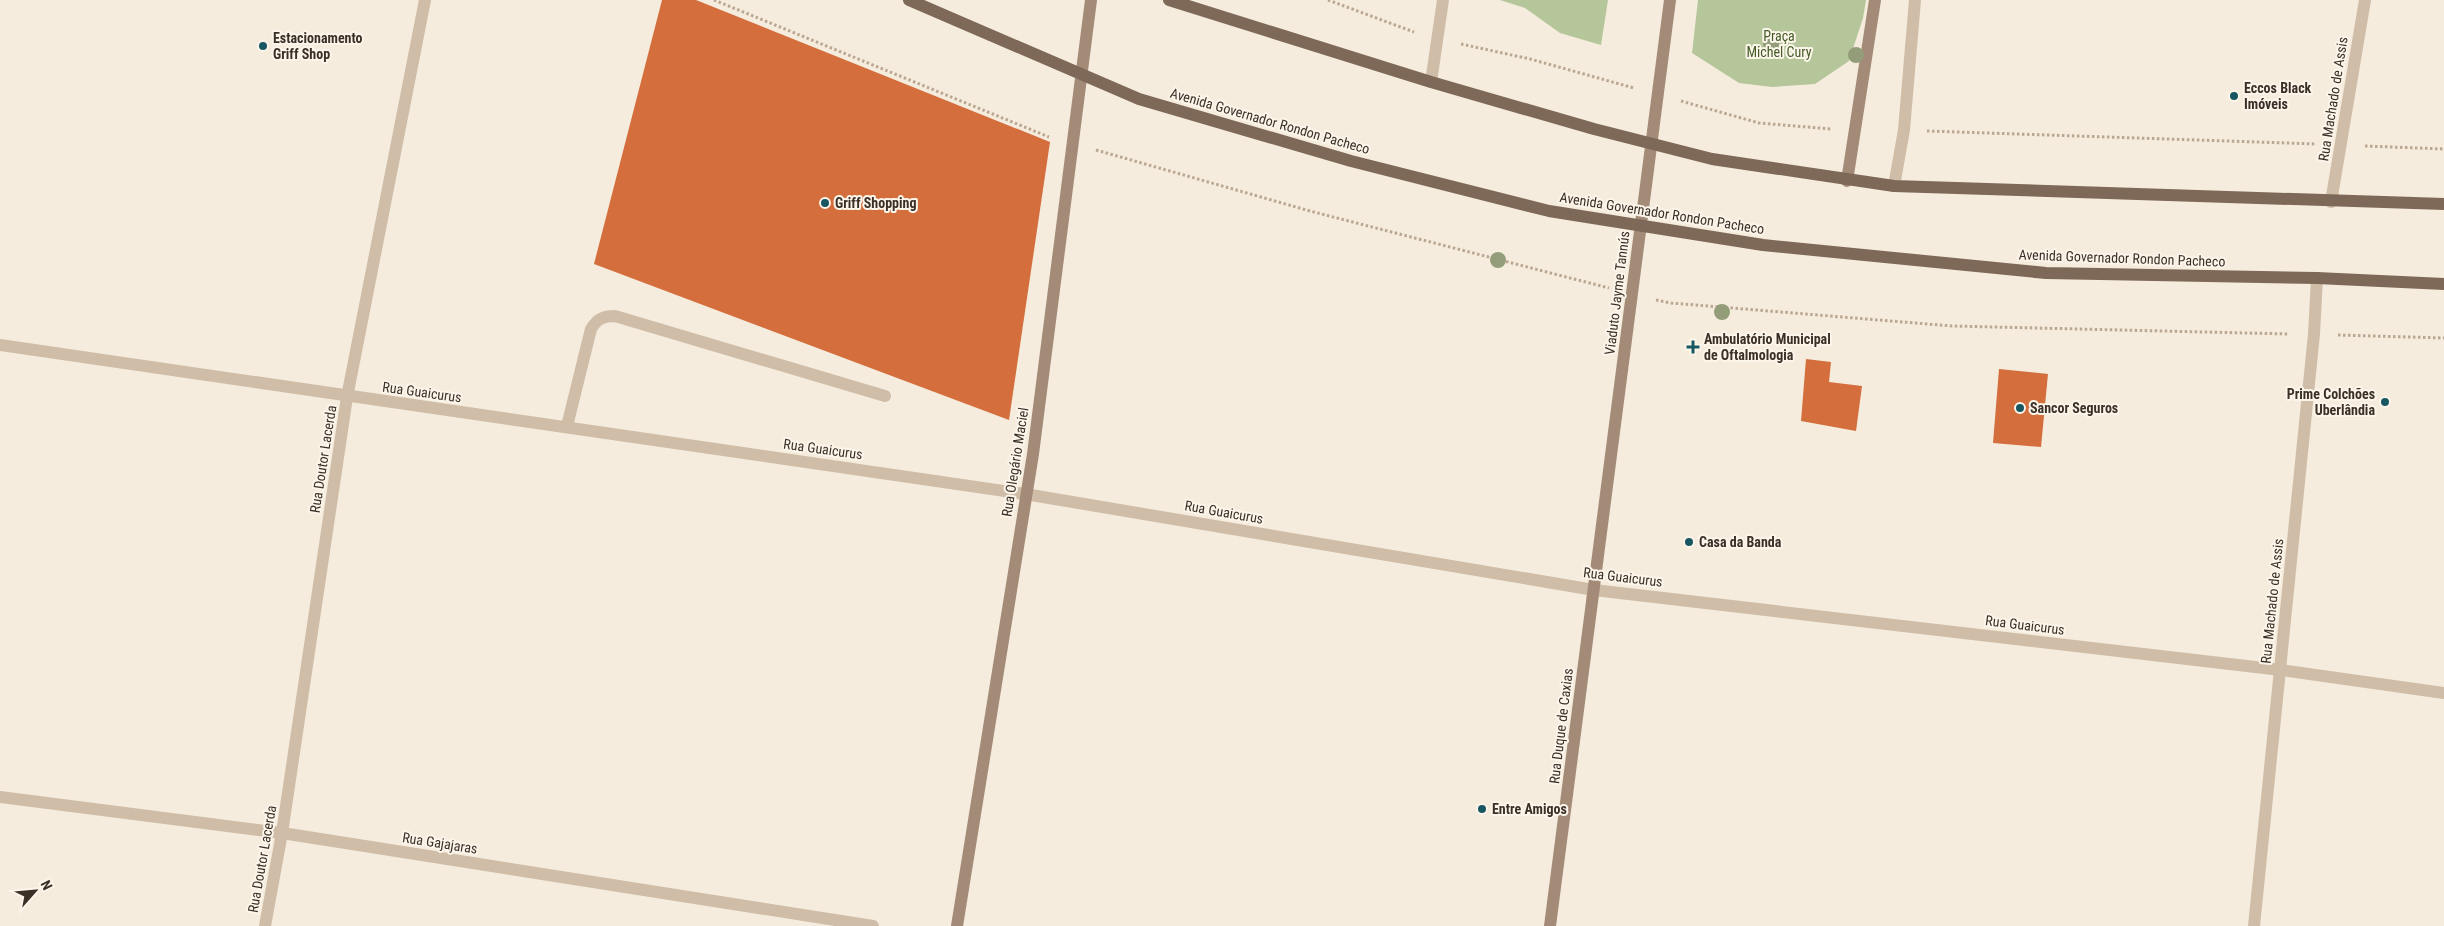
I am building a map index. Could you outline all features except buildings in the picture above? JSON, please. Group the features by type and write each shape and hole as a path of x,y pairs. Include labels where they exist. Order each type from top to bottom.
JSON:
{"main road":[{"name":"Avenida Governador Rondon Pacheco","path":"909,0 1139,99 1351,161 1549,211 1762,245 2046,273 2318,278 2444,284"},
{"name":"Rua Olegário Maciel","path":"957,926 1025,494 1033,454 1091,0"},
{"path":"1169,0 1431,82 1594,129 1712,159 1847,181 1894,186 2331,202 2444,204"},
{"name":"Viaduto Jayme Tannús","path":"1594,590 1670,0"},
{"path":"1847,181 1875,0"},
{"name":"Rua Duque de Caxias","path":"1550,926 1594,590"}],"street":[{"name":"Rua Doutor Lacerda","path":"265,926 282,833 347,397 425,0"},
{"path":"1431,82 1443,0"},
{"path":"1894,186 1904,130 1916,0"},
{"name":"Rua Machado de Assis","path":"2331,202 2365,0"},
{"name":"Rua Machado de Assis","path":"2254,926 2281,670 2318,278"},
{"path":"567,426 591,329 596,321 605,316 615,316 885,396"},
{"name":"Rua Guaicurus","path":"0,345 347,397 567,426 1025,494 1594,590 2281,670 2444,693"},
{"name":"Rua Gajajaras","path":"0,797 282,833 873,926"}],"green space":[{"path":"1500,0 1608,0 1601,45 1560,33 1525,8"},
{"name":"Praça Michel Cury","path":"1698,0 1866,0 1863,18 1849,61 1815,84 1772,87 1739,83 1692,53"}],"place":[{"name":"Estacionamento Griff Shop","path":"263,46"},
{"name":"Eccos Black Imóveis","path":"2234,96"},
{"name":"Griff Shopping","path":"825,203"},
{"name":"Ambulatório Municipal de Oftalmologia","path":"1693,347"},
{"name":"Prime Colchões Uberlândia","path":"2385,402"},
{"name":"Sancor Seguros","path":"2020,408"},
{"name":"Casa da Banda","path":"1689,542"},
{"name":"Entre Amigos","path":"1482,809"}]}
